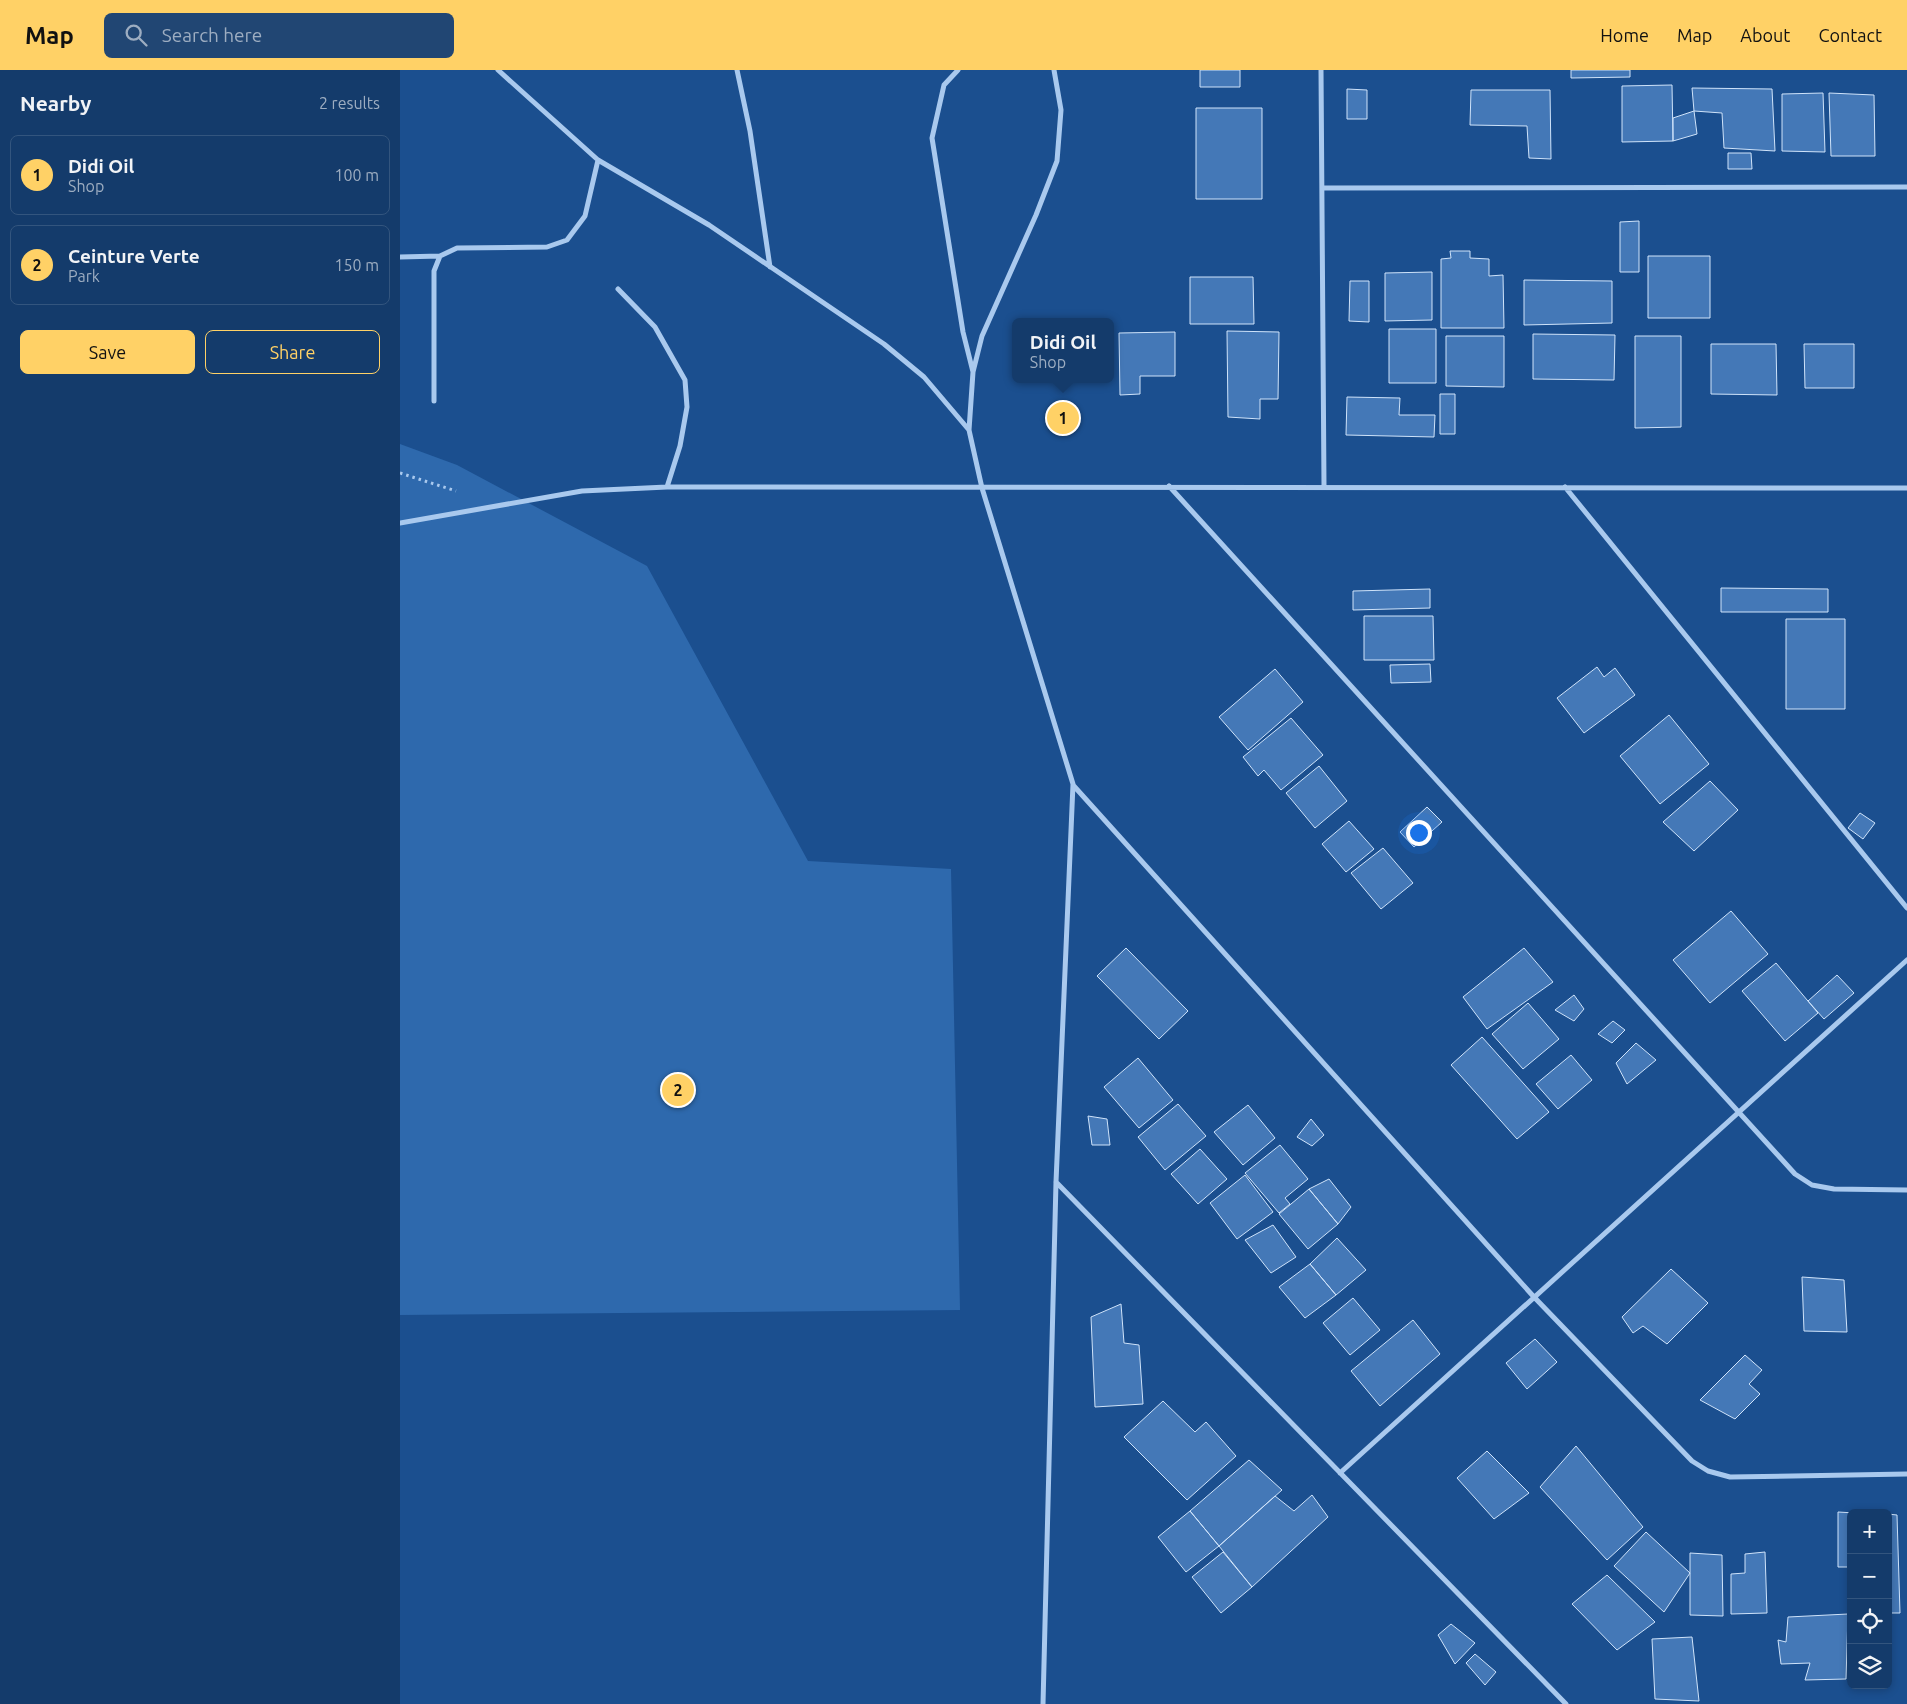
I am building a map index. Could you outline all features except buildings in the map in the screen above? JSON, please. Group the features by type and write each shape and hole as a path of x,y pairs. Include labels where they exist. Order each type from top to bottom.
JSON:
{"street":[{"path":"498,70 598,160 709,225 884,344 924,377 969,430"},
{"path":"737,70 750,131 770,267"},
{"path":"958,70 944,85 932,138 963,332 973,372"},
{"path":"1043,1704 1056,1182 1073,784 982,488 969,430 973,372 982,336 1036,215 1057,161 1061,110 1054,70"},
{"path":"1321,70 1324,486"},
{"path":"400,257 440,256 457,248 548,247 567,240 585,216 598,160"},
{"path":"1322,188 1907,187"},
{"path":"434,401 434,271 440,256"},
{"path":"618,289 655,327 685,380 687,407 680,446 666,487"},
{"path":"1169,486 1795,1174 1812,1185 1834,1189 1907,1190"},
{"path":"400,523 582,491 666,487 1324,486 1907,488"},
{"path":"1565,487 1907,908"},
{"path":"1073,784 1534,1297 1692,1461 1708,1471 1730,1477 1907,1474"},
{"path":"1340,1472 1907,960"},
{"path":"1056,1182 1566,1704"}],"path":[{"path":"400,473 464,493"}],"shaded area":[{"path":"400,444 457,465 647,566 808,861 951,869 960,1310 400,1315"}],"place":[{"name":"Didi Oil","path":"1063,418"},
{"name":"Ceinture Verte","path":"678,1090"}]}
